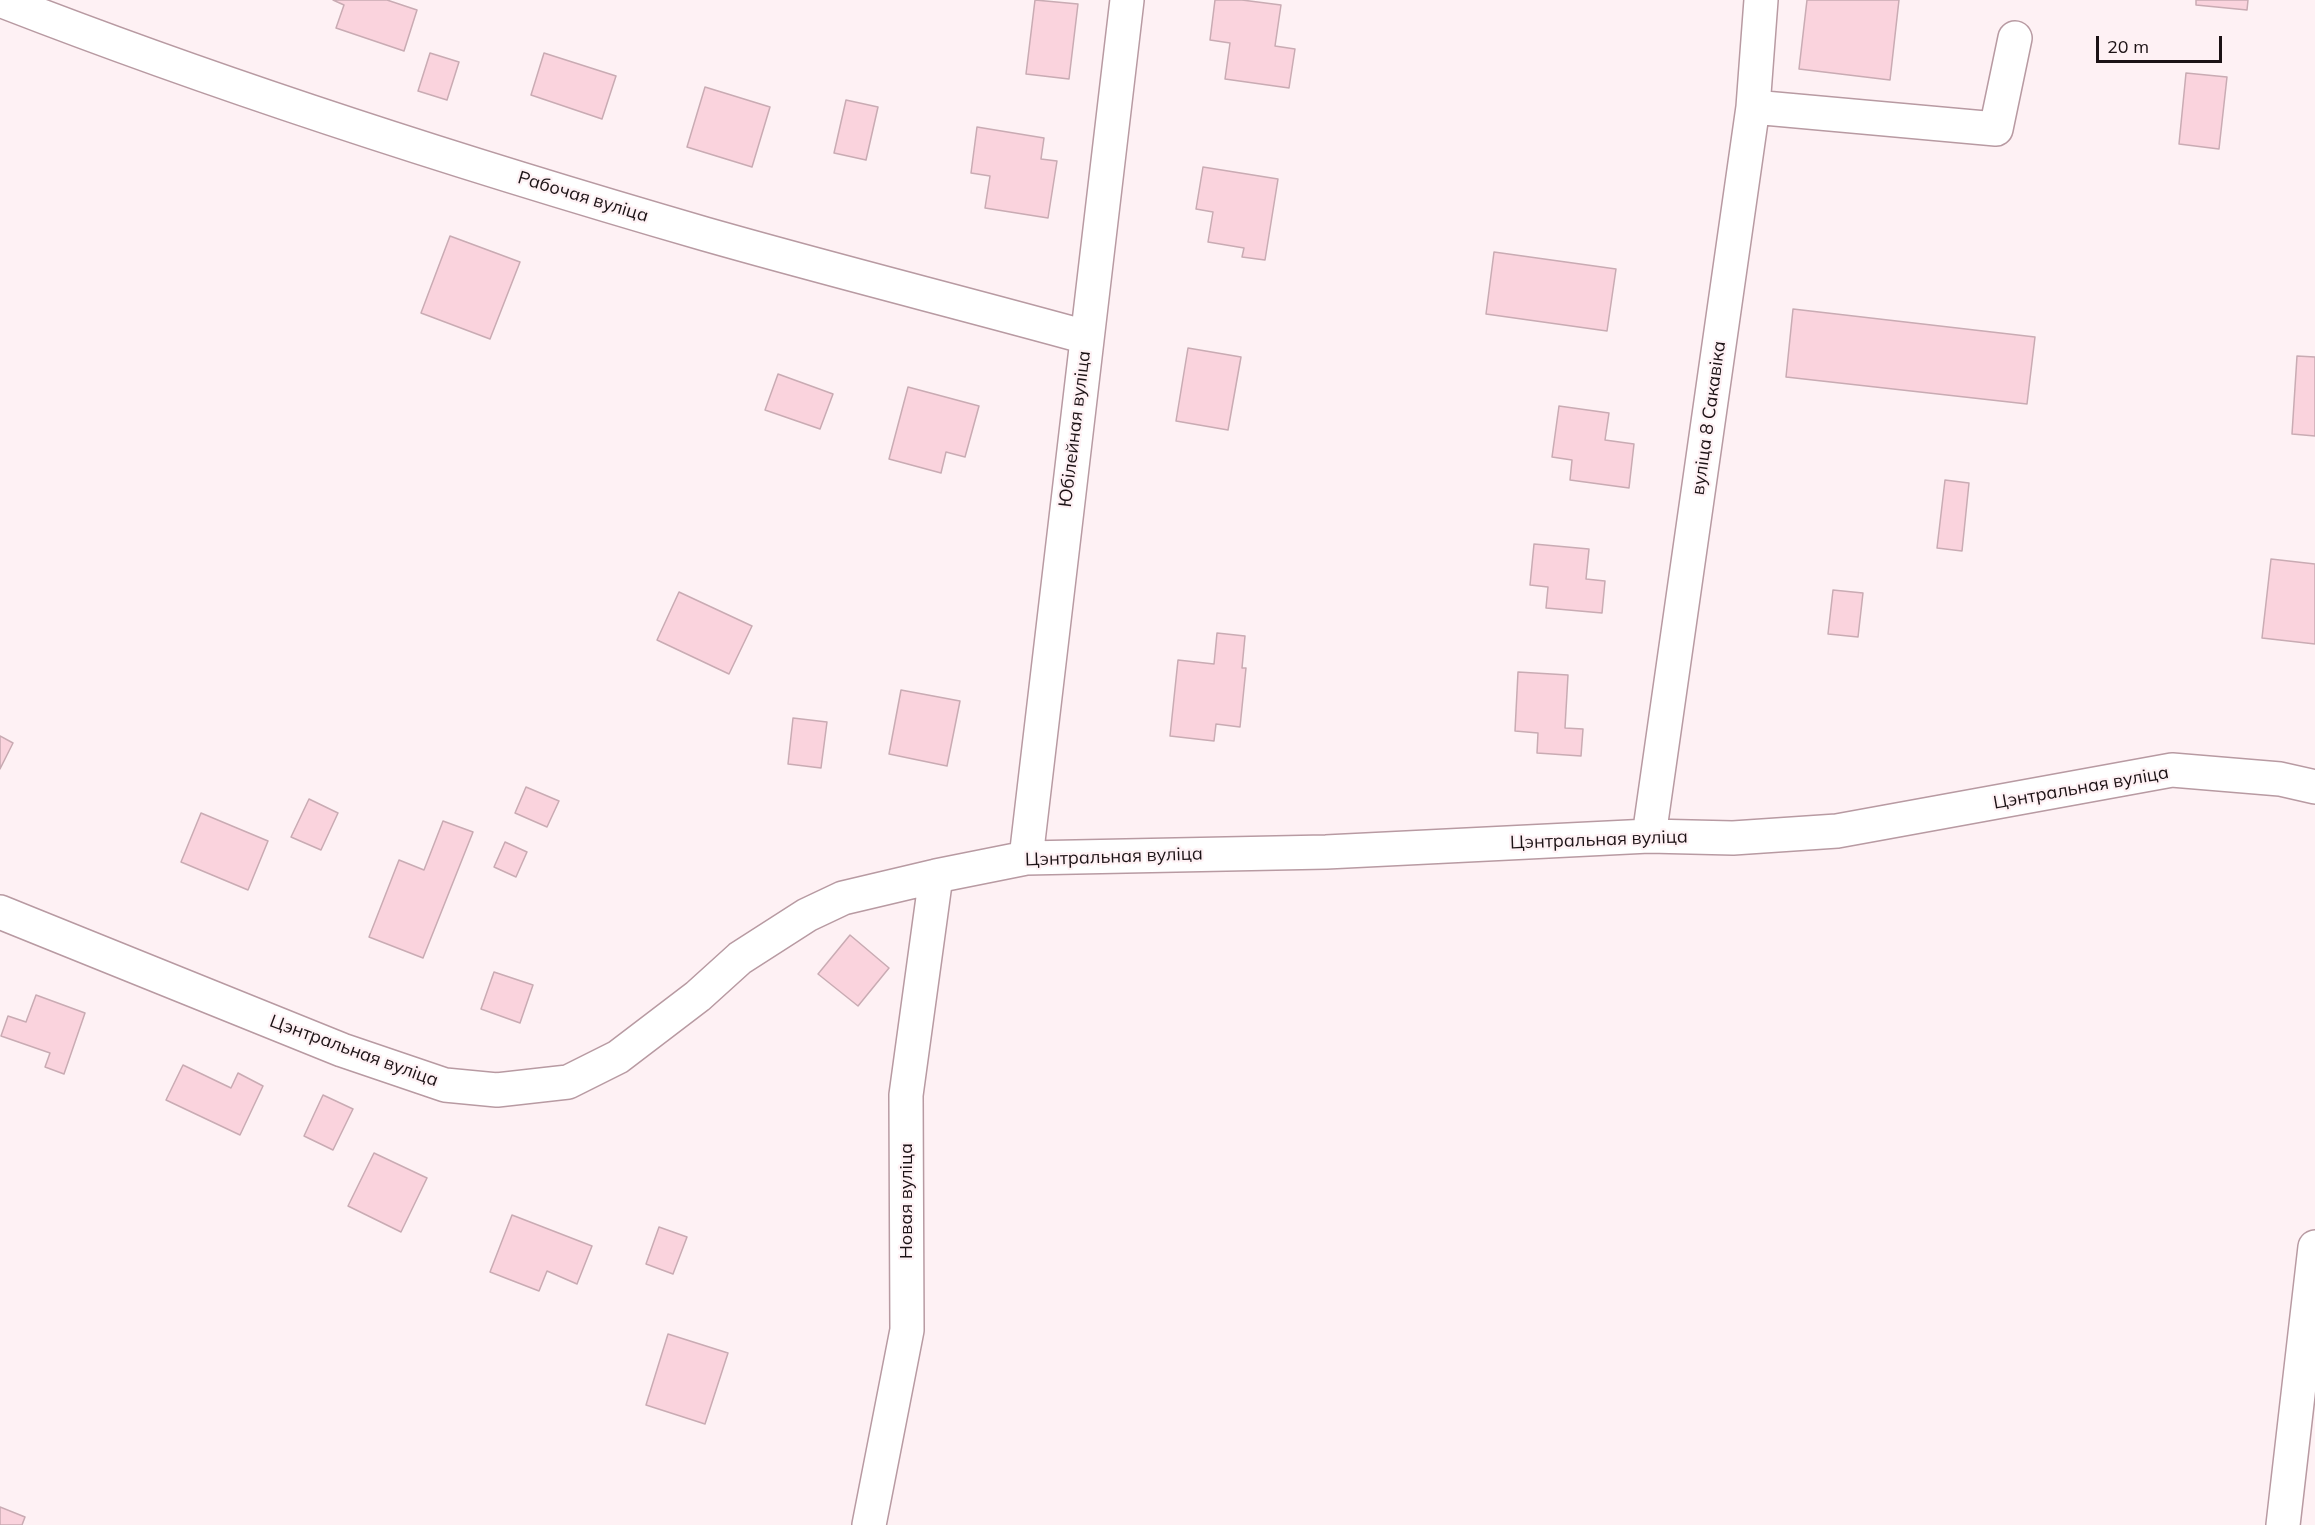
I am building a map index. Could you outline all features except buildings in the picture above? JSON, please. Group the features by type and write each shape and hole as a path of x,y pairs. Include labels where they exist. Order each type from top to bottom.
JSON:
{"street":[{"path":"0,0 87,34"},
{"path":"46,0 66,20 87,34"},
{"name":"Юбілейная вуліца","path":"1026,858 1127,0"},
{"name":"вуліца 8 Сакавіка","path":"1649,836 1753,107 1761,0"},
{"name":"Рабочая вуліца","path":"87,34 196,73 435,152 707,234 1086,337"},
{"path":"1753,107 1996,129 2014,38"},
{"name":"Цэнтральная вуліца","path":"0,912 342,1050 445,1084 497,1090 568,1082 618,1057 698,996 740,958 807,915 843,898 1026,858 1326,852 1649,836 1732,838 1837,831 2172,770 2280,779 2315,787"},
{"name":"Новая вуліца","path":"869,1525 908,1330 906,1095 936,876"},
{"path":"2283,1525 2315,1247"}]}
